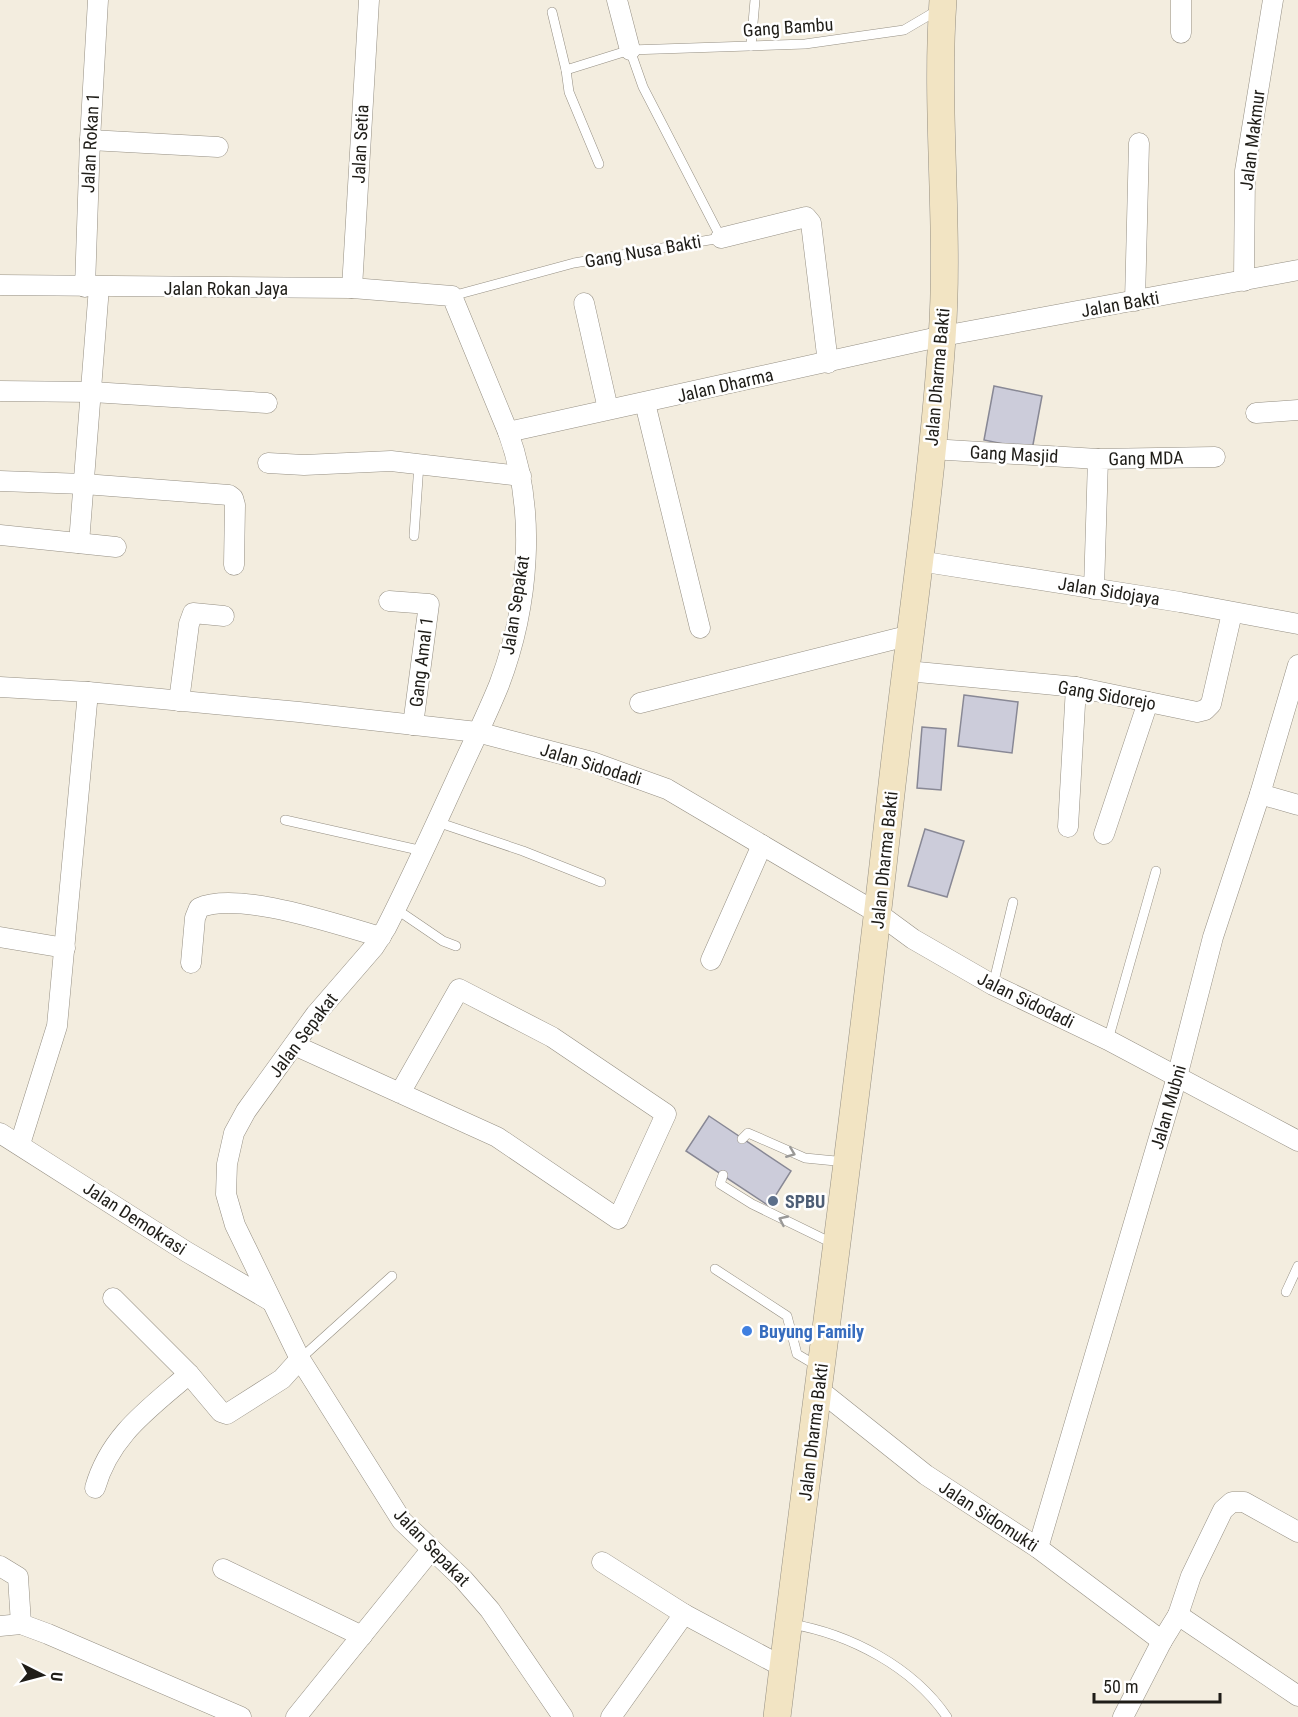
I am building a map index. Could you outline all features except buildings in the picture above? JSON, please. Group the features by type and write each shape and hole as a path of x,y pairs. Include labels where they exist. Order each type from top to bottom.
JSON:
{"main road":[{"name":"Jalan Dharma Bakti","path":"777,1717 879,914 931,450 942,336 944,230 940,45 943,4"}],"street":[{"name":"Jalan Rokan 1","path":"79,543 92,392 90,140 98,0"},
{"name":"Jalan Setia","path":"352,288 369,0"},
{"name":"Gang Nusa Bakti","path":"617,0 630,50"},
{"path":"1180,33 1181,0"},
{"name":"Jalan Makmur","path":"1244,281 1245,171 1273,0"},
{"path":"90,140 219,147"},
{"path":"1135,301 1139,143"},
{"path":"721,238 806,217 811,223 828,363"},
{"name":"Jalan Bakti","path":"942,336 1298,270"},
{"name":"Jalan Rokan Jaya","path":"0,285 352,288 452,296"},
{"name":"Jalan Sepakat","path":"452,296 508,432 527,505 519,608 513,638 499,685 437,822 381,937 294,1045 238,1126 227,1164 226,1194 235,1225 300,1359 402,1521 490,1610 561,1716"},
{"path":"584,303 608,409"},
{"name":"Jalan Dharma","path":"508,432 942,336"},
{"path":"0,392 92,392 267,404"},
{"path":"645,403 700,628"},
{"path":"1256,413 1298,410"},
{"name":"Gang Masjid","path":"931,450 1098,459"},
{"name":"Gang MDA","path":"1094,589 1098,459 1215,457"},
{"path":"268,463 304,465 391,461 521,476"},
{"path":"0,481 84,484 233,498 234,565"},
{"path":"0,535 116,547"},
{"name":"Jalan Sidojaya","path":"919,561 1180,602 1298,624"},
{"name":"Gang Amal 1","path":"389,601 429,604 413,725"},
{"path":"178,701 189,624 193,613 224,616"},
{"name":"Gang Sidorejo","path":"907,671 1076,687 1197,712 1205,710 1211,704 1233,613"},
{"path":"640,703 910,635"},
{"name":"Jalan Mubni","path":"1038,1548 1177,1077 1213,937 1260,794 1298,665"},
{"name":"Jalan Sidodadi","path":"0,687 88,692 477,732 634,776 668,789 879,914 913,939 993,985 1108,1040 1298,1141"},
{"path":"1068,827 1076,687"},
{"path":"20,1143 57,1026 88,692"},
{"path":"1104,834 1148,702"},
{"path":"1260,794 1298,805"},
{"path":"711,960 762,845"},
{"path":"191,963 195,918 199,908 211,903 234,902 312,918 381,937"},
{"path":"0,938 65,948"},
{"path":"294,1045 497,1137 618,1219 666,1113 552,1038 459,989 400,1093"},
{"name":"Jalan Demokrasi","path":"0,1133 20,1143 187,1252 271,1301"},
{"path":"113,1299 189,1374 221,1412 227,1414 282,1379 300,1359"},
{"path":"95,1488 102,1465 114,1444 129,1427 189,1374"},
{"name":"Jalan Sidomukti","path":"820,1378 926,1475 1038,1548 1162,1641"},
{"path":"1123,1717 1178,1615 1191,1576 1223,1510 1232,1502 1244,1502 1298,1532"},
{"path":"296,1717 431,1550"},
{"path":"602,1562 684,1614 783,1667"},
{"path":"0,1566 18,1577 21,1624"},
{"path":"223,1569 362,1636"},
{"path":"611,1717 684,1614"},
{"path":"1178,1615 1298,1696"},
{"path":"0,1626 21,1624 241,1717"}],"lane":[{"path":"752,46 755,0"},
{"name":"Gang Bambu","path":"566,70 630,50 805,44 904,30 943,4"},
{"path":"552,12 569,92 600,164"},
{"name":"Gang Nusa Bakti","path":"452,296 574,263 721,238 648,97 630,50"},
{"path":"414,536 419,464"},
{"path":"285,820 423,851"},
{"path":"437,822 523,851 600,882"},
{"path":"1108,1040 1156,872"},
{"path":"993,985 1013,902"},
{"path":"396,909 443,941 456,946"},
{"path":"742,1139 748,1133 805,1158 846,1162"},
{"path":"723,1175 720,1184 752,1204 836,1245"},
{"path":"1286,1292 1298,1266"},
{"path":"715,1269 787,1316 797,1354 820,1378"},
{"path":"300,1359 392,1276"},
{"path":"789,1623 835,1634 901,1669 929,1693 947,1717"}],"place":[{"name":"SPBU","path":"773,1201"},
{"name":"Buyung Family","path":"747,1331"}]}
